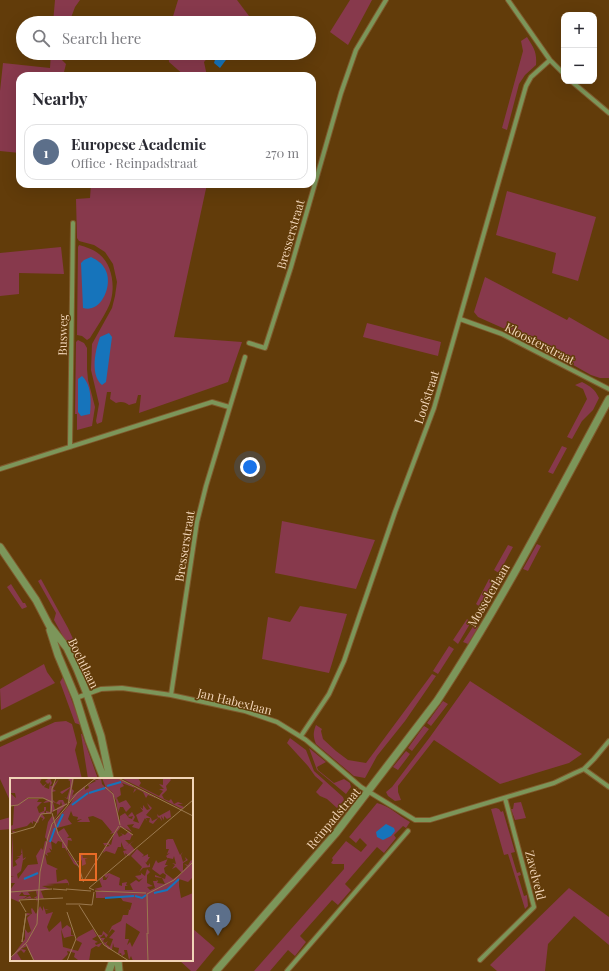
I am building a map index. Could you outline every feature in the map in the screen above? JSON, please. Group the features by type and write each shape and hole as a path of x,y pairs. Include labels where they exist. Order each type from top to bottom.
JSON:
{"street":[{"name":"Bresserstraat","path":"316,180 341,93 356,50 386,0"},
{"path":"508,0 550,60 561,71"},
{"name":"Loofstraat","path":"302,736 329,694 344,661 395,512 434,408 526,86 531,77 550,60"},
{"path":"575,84 609,113"},
{"name":"Bresserstraat","path":"249,343 265,348 291,267 314,188"},
{"name":"Busweg","path":"70,447 73,224"},
{"name":"Kloosterstraat","path":"460,319 502,334 609,389"},
{"name":"Bresserstraat","path":"171,695 197,522 206,486 245,357"},
{"path":"0,469 212,402 229,407"},
{"name":"Mosselerlaan","path":"368,791 437,701 452,678 506,587 608,404"},
{"name":"Bochtlaan","path":"0,547 36,600 49,626 58,655 76,698 89,740 104,778"},
{"name":"Bochtlaan","path":"49,626 67,648 87,694 101,736 110,778"},
{"name":"Jan Habexlaan","path":"76,698 101,690 122,688 171,695 245,711 277,722 302,736 357,784 368,791"},
{"path":"0,739 49,717"},
{"name":"Reinpadstraat","path":"216,971 336,833 368,791 415,820 430,820 554,783 584,768 594,759 609,741"},
{"path":"584,768 609,786"},
{"name":"Zavelveld","path":"480,960 534,907 505,798"},
{"path":"287,971 408,831"},
{"path":"108,971 113,961"},
{"path":"118,961 119,971"}],"shaded area":[{"path":"55,0 80,0 72,16 54,16"},
{"path":"178,0 237,0 249,16 173,16"},
{"path":"350,0 372,0 348,45 330,32"},
{"path":"527,37 534,50 536,65 525,75 519,84 507,130 502,128 523,51 521,41"},
{"path":"51,60 62,60 66,64 64,72 16,72 16,153 0,151 0,91 3,63 50,68"},
{"path":"169,60 206,60 204,62 206,72 180,72 169,62"},
{"path":"91,188 206,188 174,337 242,342 228,382 139,413 141,395 138,395 136,403 129,405 123,402 116,403 110,399 111,392 107,392 102,422 97,424 96,421 99,404 91,370 92,344 112,308 117,282 113,264 105,252 94,245 79,241 77,238 76,199 90,198"},
{"path":"507,191 596,217 578,281 552,273 556,253 496,235"},
{"path":"79,245 87,247 99,254 107,263 110,269 113,288 111,300 105,314 90,338 87,340 82,336 77,335"},
{"path":"61,247 64,274 19,273 19,294 0,296 0,253"},
{"path":"485,277 567,320 569,317 609,340 609,378 600,378 591,375 525,338 478,317 474,312"},
{"path":"367,323 441,342 438,356 363,337"},
{"path":"78,340 84,343 87,348 88,380 95,407 92,426 77,430 77,414 75,414 76,342"},
{"path":"582,382 592,388 599,398 593,410 582,421 572,439 567,437 587,399 583,389 575,385"},
{"path":"562,446 567,448 553,474 548,472"},
{"path":"282,521 375,540 356,589 275,573"},
{"path":"537,544 541,546 528,571 523,569"},
{"path":"508,545 513,547 499,573 494,570"},
{"path":"41,579 68,628 82,658 76,660 54,620 56,613 38,581"},
{"path":"489,579 494,582 480,607 476,604"},
{"path":"11,584 27,607 22,609 7,587"},
{"path":"300,606 347,614 329,673 262,659 268,617 290,622"},
{"path":"467,619 471,622 458,644 453,640"},
{"path":"474,625 478,627 468,644 463,642"},
{"path":"449,646 454,649 438,674 433,671"},
{"path":"44,664 47,672 55,683 1,710 0,689"},
{"path":"432,674 436,676 405,721 377,756 365,778 354,776 316,744 314,739 314,730 316,725 322,729 323,739 336,751 348,760 366,763"},
{"path":"63,677 81,725 75,723 60,682"},
{"path":"470,681 582,754 569,763 500,784 434,740 398,786 398,792 401,800 395,801 388,796 386,792 392,787 430,737"},
{"path":"443,701 448,704 431,726 427,723"},
{"path":"66,721 72,724 77,743 75,750 82,778 10,778 10,801 0,779 0,747 55,722"},
{"path":"424,726 429,729 412,751 408,748"},
{"path":"81,734 98,778 88,778"},
{"path":"290,738 306,750 314,771 343,797 344,800 337,808 316,792 323,783 315,776 287,743"},
{"path":"309,748 326,762 317,767 318,770 334,783 344,779 350,783 351,787 346,794 317,770"},
{"path":"406,751 410,754 398,770 393,767"},
{"path":"521,802 526,818 515,820 511,809 513,809 514,803"},
{"path":"377,803 382,804 410,822 406,828 403,826 394,835 396,838 384,853 377,847 345,884 351,890 338,905 332,900 300,936 306,942 295,956 288,950 270,971 254,971 344,869 344,864 331,863 333,860 332,858 346,841 361,852 367,845 360,838 356,843 349,837"},
{"path":"496,808 501,812 503,811 515,852 511,853 517,873 520,872 521,875 518,876 524,896 527,895 528,906 525,909 508,854 504,855 491,809"},
{"path":"10,817 10,829 0,830 0,820"},
{"path":"569,888 609,917 609,945 574,916 548,944 545,971 497,971 490,965"},
{"path":"193,929 215,948 196,971 191,971 180,961 193,961"}],"water":[{"path":"215,60 226,60 220,68 214,63"},
{"path":"91,257 104,267 108,282 107,290 100,302 95,307 89,309 83,308 81,263"},
{"path":"109,333 112,337 106,382 102,385 98,381 96,375 95,356 100,337"},
{"path":"82,376 88,384 91,404 90,414 81,416 78,412 78,379"},
{"path":"386,824 394,828 395,831 391,836 383,840 377,837 376,832"}],"place":[{"name":"Europese Academie","path":"218,936"}]}
